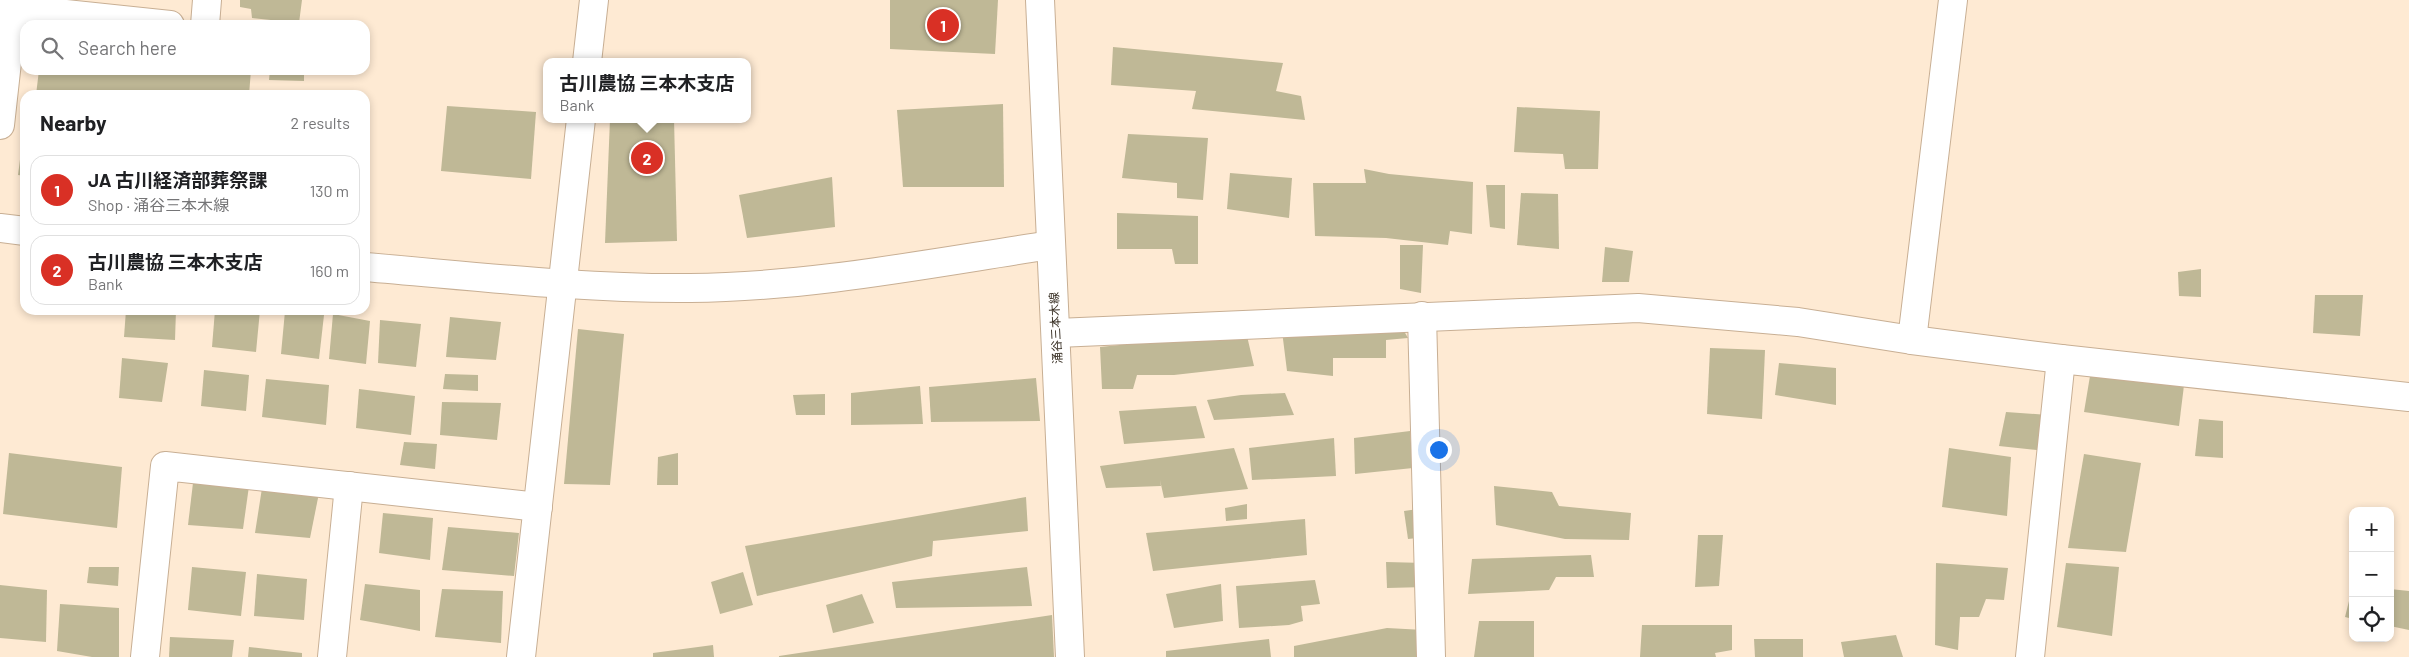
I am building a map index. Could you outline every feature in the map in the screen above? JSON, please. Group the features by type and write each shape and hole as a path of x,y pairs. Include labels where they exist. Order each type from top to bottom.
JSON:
{"street":[{"path":"205,20 207,0"},
{"path":"587,58 594,0"},
{"name":"涌谷三本木線","path":"1040,0 1051,245 1057,333 1070,657"},
{"path":"1912,340 1953,0"},
{"path":"0,125 6,7 124,20"},
{"path":"522,657 581,123"},
{"path":"0,228 20,230"},
{"path":"370,267 563,284 690,288 813,281 1051,245"},
{"path":"1057,333 1638,308 1798,322 1912,340 2061,359 2409,397"},
{"path":"1422,316 1431,657"},
{"path":"2030,657 2061,359"},
{"path":"145,657 165,466 538,507"},
{"path":"332,657 349,486"}],"building":[{"path":"240,0 302,0 299,20 252,18 251,9 240,7"},
{"path":"890,0 998,0 995,54 890,49"},
{"path":"1113,47 1283,63 1276,91 1301,96 1305,120 1192,109 1196,91 1111,85"},
{"path":"38,75 251,75 249,90 37,90"},
{"path":"270,75 304,75 304,81 269,80"},
{"path":"1003,104 1004,187 903,187 897,110"},
{"path":"447,106 536,112 531,179 441,171"},
{"path":"1517,107 1600,111 1598,169 1565,169 1563,154 1514,152"},
{"path":"610,123 674,123 677,241 605,243"},
{"path":"1128,134 1208,138 1203,200 1177,198 1177,183 1122,178"},
{"path":"1364,169 1389,174 1473,182 1472,234 1450,231 1448,245 1386,238 1315,236 1313,183 1366,183"},
{"path":"1230,173 1292,178 1289,218 1227,209"},
{"path":"832,177 835,227 747,238 739,195"},
{"path":"1486,185 1505,185 1505,229 1490,227"},
{"path":"1521,193 1558,194 1559,249 1517,245"},
{"path":"1117,213 1198,216 1198,264 1175,264 1172,249 1117,249"},
{"path":"1400,245 1423,245 1421,293 1400,289"},
{"path":"1605,247 1633,251 1629,282 1602,282"},
{"path":"2201,269 2201,297 2179,296 2178,272"},
{"path":"2315,295 2363,295 2360,336 2313,333"},
{"path":"126,315 176,315 175,340 124,337"},
{"path":"215,315 260,315 256,352 212,347"},
{"path":"285,315 324,315 319,359 281,354"},
{"path":"333,315 370,321 366,364 329,359"},
{"path":"450,317 501,322 496,360 446,357"},
{"path":"1396,317 1408,338 1386,340 1386,358 1333,358 1333,376 1287,371 1281,323"},
{"path":"380,320 421,324 416,367 378,363"},
{"path":"578,329 624,334 610,485 564,484"},
{"path":"1247,336 1254,366 1174,375 1137,375 1133,389 1102,389 1100,347 1168,340"},
{"path":"1710,348 1765,350 1762,419 1707,414"},
{"path":"122,358 168,363 162,402 119,398"},
{"path":"1779,363 1836,368 1836,405 1775,395"},
{"path":"2092,364 2185,377 2179,426 2084,412"},
{"path":"204,370 249,375 246,411 201,406"},
{"path":"445,374 478,375 478,391 443,389"},
{"path":"1036,378 1040,421 931,422 929,387"},
{"path":"266,379 329,385 326,425 262,417"},
{"path":"920,386 923,424 851,425 851,393"},
{"path":"359,389 415,396 411,435 356,428"},
{"path":"1285,393 1294,415 1214,420 1207,400 1241,395"},
{"path":"825,394 825,415 796,415 793,395"},
{"path":"442,402 501,403 497,440 440,435"},
{"path":"1196,406 1205,438 1124,444 1119,411"},
{"path":"2006,412 2048,415 2046,451 1999,446"},
{"path":"2199,419 2223,421 2223,458 2195,456"},
{"path":"1410,431 1413,468 1355,474 1354,438"},
{"path":"1334,438 1336,476 1252,480 1249,448"},
{"path":"404,442 437,444 435,469 400,465"},
{"path":"1234,448 1248,489 1164,498 1160,480 1161,486 1106,488 1100,466"},
{"path":"1949,448 2011,457 2007,516 1942,507"},
{"path":"9,453 122,467 117,528 3,514"},
{"path":"678,453 678,485 657,485 658,457"},
{"path":"2084,454 2141,463 2126,552 2068,548"},
{"path":"193,483 249,486 243,529 188,525"},
{"path":"1494,486 1552,492 1559,506 1631,513 1629,540 1565,539 1496,525"},
{"path":"262,488 319,493 310,538 255,533"},
{"path":"1026,497 1028,531 933,541 932,556 757,596 745,546"},
{"path":"1247,504 1247,519 1226,521 1225,508"},
{"path":"1425,508 1427,537 1408,539 1404,511"},
{"path":"383,513 433,518 430,560 379,553"},
{"path":"1305,519 1307,555 1153,571 1146,533"},
{"path":"448,527 519,533 514,576 442,570"},
{"path":"1698,535 1723,535 1719,586 1695,587"},
{"path":"1591,555 1594,577 1556,577 1549,590 1468,594 1472,559"},
{"path":"1386,562 1425,563 1426,587 1387,588"},
{"path":"1936,563 2008,568 2004,600 1986,599 1979,617 1960,617 1958,650 1935,645"},
{"path":"2066,563 2119,567 2112,636 2057,627"},
{"path":"89,567 119,567 118,586 87,583"},
{"path":"192,567 246,572 241,616 188,610"},
{"path":"1027,567 1032,606 896,608 892,582"},
{"path":"743,572 753,605 720,614 711,582"},
{"path":"257,574 307,579 304,620 254,616"},
{"path":"1315,580 1320,604 1301,606 1303,621 1289,625 1239,628 1236,586"},
{"path":"365,584 420,590 420,631 360,620"},
{"path":"1221,584 1223,621 1174,628 1166,594"},
{"path":"0,585 47,590 46,642 0,638"},
{"path":"442,589 503,591 501,643 435,637"},
{"path":"2394,589 2409,591 2409,630 2394,627"},
{"path":"862,594 874,623 833,633 826,605"},
{"path":"2349,601 2349,618 2345,617"},
{"path":"60,604 119,608 119,657 92,657 57,651"},
{"path":"1052,615 1054,657 779,657 779,656"},
{"path":"1479,621 1534,621 1534,657 1474,657"},
{"path":"1642,625 1732,625 1732,650 1715,653 1716,657 1640,657"},
{"path":"1387,628 1424,630 1425,657 1294,657 1294,646"},
{"path":"1896,635 1903,657 1844,657 1841,642"},
{"path":"170,637 234,640 232,657 169,657"},
{"path":"1269,639 1271,657 1166,657 1166,651"},
{"path":"1754,639 1803,639 1803,657 1755,657"},
{"path":"713,645 714,657 653,657 653,653"},
{"path":"249,647 302,653 302,657 248,657"}],"place":[{"name":"JA 古川経済部葬祭課","path":"943,25"},
{"name":"古川農協 三本木支店","path":"647,158"}]}
